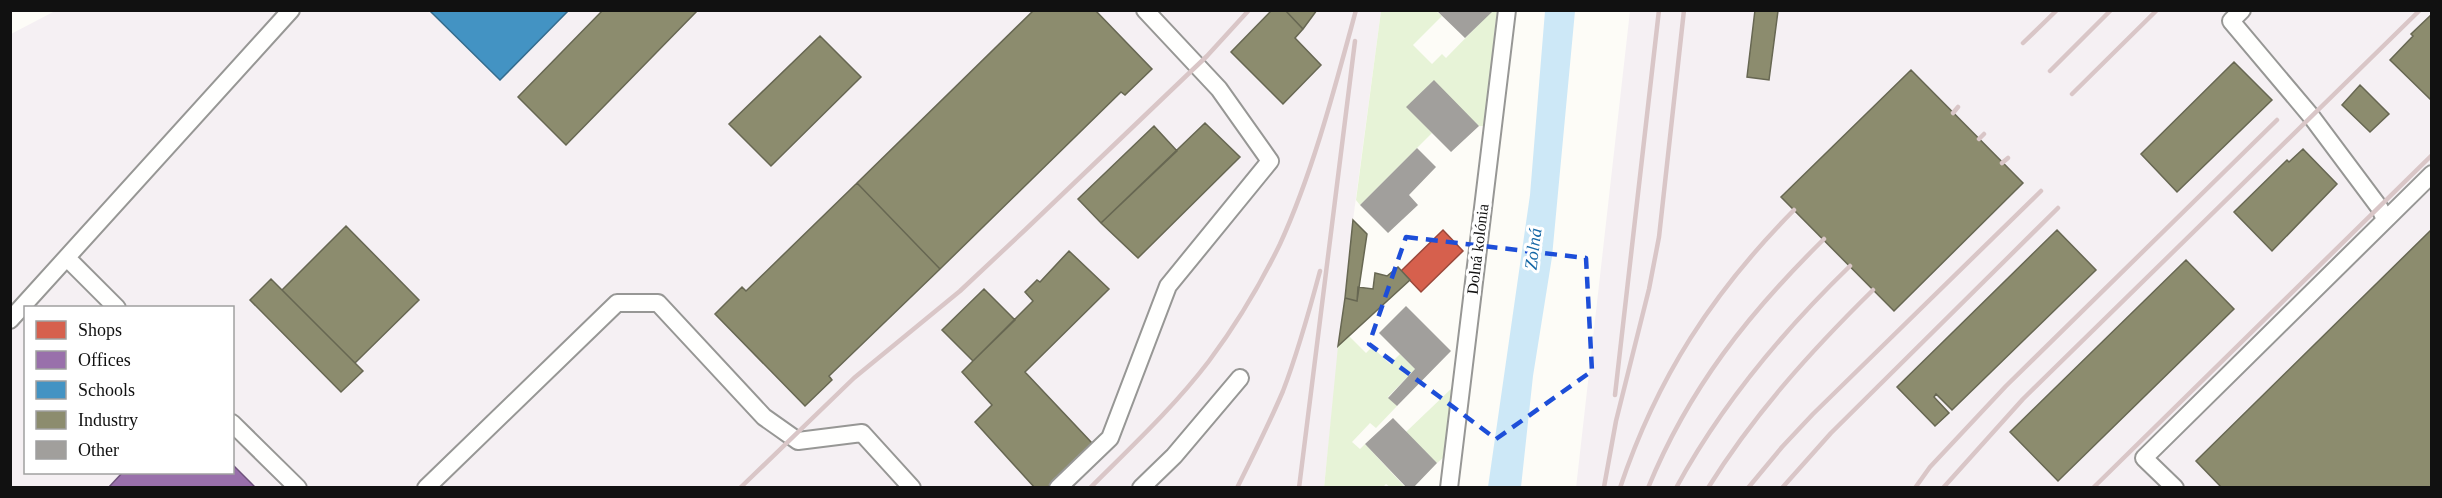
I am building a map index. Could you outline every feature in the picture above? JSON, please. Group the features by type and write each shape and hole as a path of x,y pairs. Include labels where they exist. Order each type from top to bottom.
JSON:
{"lane":[{"path":"10,320 291,10"},
{"path":"1058,488 1110,438 1168,286 1270,161 1219,89 1145,10"},
{"name":"Dolná kolónia","path":"1449,488 1507,10"},
{"path":"2242,10 2231,21 2311,117 2379,207 2385,219"},
{"path":"2175,488 2144,458 2432,174"},
{"path":"67,258 115,306"},
{"path":"426,488 617,303 658,303 764,417 798,441 862,434 912,488"},
{"path":"1141,488 1174,456 1240,378"},
{"path":"234,425 298,488"}],"highlighted area":[{"path":"1406,237 1586,258 1592,371 1496,439 1369,344"}],"shaded area":[{"path":"55,11 1381,11 1353,220 1324,487 11,488 11,34"},
{"path":"1630,11 2431,11 2431,487 1576,488"}],"green space":[{"path":"1381,11 1436,11 1442,16 1413,45 1432,64 1442,54 1446,58 1490,11 1497,11 1484,126 1479,126 1433,81 1407,107 1432,133 1360,205 1356,200"},
{"path":"1349,336 1366,353 1372,347 1390,364 1400,354 1415,369 1388,397 1397,406 1376,428 1370,423 1352,442 1360,449 1365,444 1405,487 1390,487 1386,484 1383,487 1324,488 1338,346"},
{"path":"1452,388 1443,458 1437,463 1406,432"}],"water":[{"name":"Zolná","path":"1545,11 1575,11 1552,257 1533,376 1521,487 1488,487 1530,195"}],"building: Shops":[{"path":"1443,230 1463,251 1421,292 1401,271"}],"building: Offices":[{"path":"234,466 256,488 108,488 121,474 234,474"}],"building: Schools":[{"path":"429,10 569,10 500,80"}],"building: Industry":[{"path":"603,10 698,10 566,145 518,97"},
{"path":"1034,10 1095,10 1152,69 1125,95 1121,92 940,269 857,183"},
{"path":"1272,10 1285,10 1303,29 1295,38 1321,65 1283,104 1231,52"},
{"path":"1285,10 1317,10 1303,29"},
{"path":"1755,10 1778,11 1769,80 1747,77"},
{"path":"2432,14 2432,101 2390,60 2413,36 2411,34"},
{"path":"820,36 861,77 771,166 729,124"},
{"path":"2234,62 2272,100 2177,192 2141,154"},
{"path":"1911,70 2023,183 1894,311 1781,197"},
{"path":"2360,85 2389,114 2370,132 2342,105"},
{"path":"1205,123 1240,157 1138,258 1101,223"},
{"path":"1154,126 1177,151 1101,223 1078,199"},
{"path":"2303,149 2337,184 2272,251 2234,212 2287,160 2289,162"},
{"path":"857,183 940,269 829,376 832,380 805,406 715,314 742,287 746,291"},
{"path":"1353,220 1367,234 1357,301 1345,298"},
{"path":"346,226 419,300 355,363 282,290"},
{"path":"2432,229 2432,488 2222,488 2196,461"},
{"path":"2057,230 2096,270 1952,410 1936,394 1934,397 1949,413 1935,426 1897,387"},
{"path":"1069,251 1109,289 1025,372 1092,443 1047,488 1035,488 975,422 992,405 962,372 1033,301 1025,292 1037,280 1040,282"},
{"path":"2186,260 2234,309 2058,481 2010,432"},
{"path":"1398,267 1410,280 1338,346 1345,298 1357,301 1358,287 1373,289 1375,273 1387,276"},
{"path":"271,279 363,371 341,392 250,300"},
{"path":"984,289 1015,320 973,361 942,330"}],"building: Other":[{"path":"1436,10 1490,10 1492,12 1465,38"},
{"path":"1434,80 1479,126 1451,152 1406,107"},
{"path":"1417,148 1436,167 1409,195 1418,205 1388,233 1360,205"},
{"path":"1406,306 1451,351 1397,406 1388,398 1415,369 1379,333"},
{"path":"1393,418 1437,463 1413,488 1407,488 1365,444"}],"railway":[{"path":"740,488 854,378 960,291 1025,230 1207,56 1249,10"},
{"path":"1090,488 1196,378 1229,333 1264,275 1280,244 1303,188 1356,10"},
{"path":"1615,395 1659,10"},
{"path":"1604,487 1616,421 1649,289 1659,237 1684,10"},
{"path":"2023,43 2057,10"},
{"path":"2050,71 2111,10"},
{"path":"2072,94 2157,10"},
{"path":"1943,488 2023,399 2420,10"},
{"path":"1299,488 1355,41"},
{"path":"1953,113 1958,107"},
{"path":"1915,488 1930,467 2006,386 2277,120"},
{"path":"1979,139 1984,134"},
{"path":"2093,488 2432,155"},
{"path":"2002,163 2008,158"},
{"path":"1748,488 1813,414 2041,191"},
{"path":"1782,488 1831,433 2058,208"},
{"path":"1620,488 1651,409 1690,338 1738,272 1794,210"},
{"path":"1648,488 1682,417 1723,354 1770,295 1824,239"},
{"path":"1676,488 1733,398 1777,343 1850,266"},
{"path":"1237,488 1283,391 1320,271"},
{"path":"1708,488 1744,434 1784,384 1873,290"}]}
